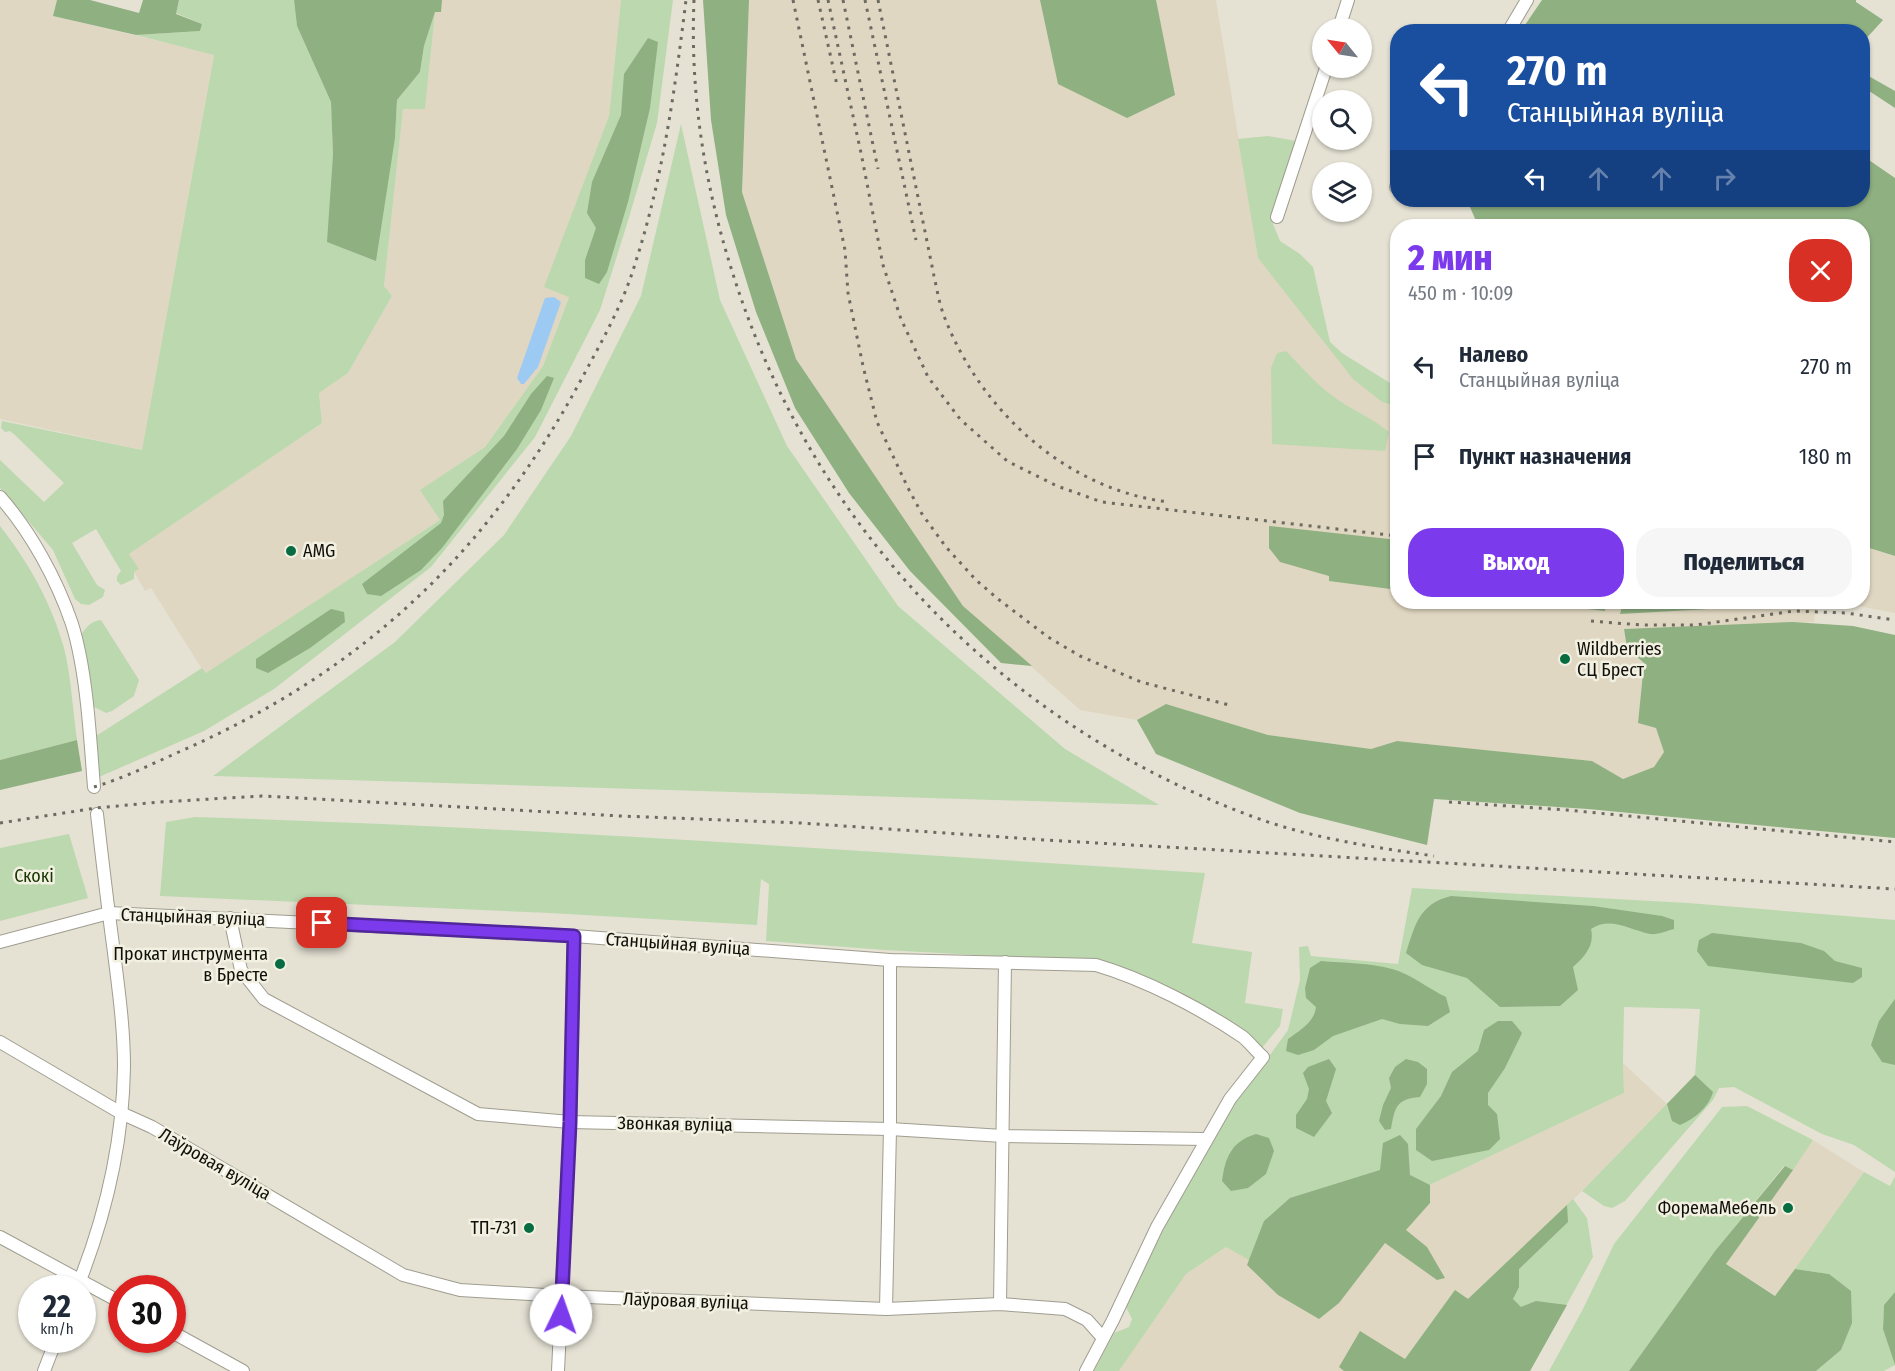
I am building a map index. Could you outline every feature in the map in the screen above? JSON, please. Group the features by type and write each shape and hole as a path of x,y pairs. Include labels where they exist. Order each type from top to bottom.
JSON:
{"street":[{"path":"1342,18 1348,0"},
{"path":"1513,24 1527,0"},
{"path":"1277,217 1323,78"},
{"path":"0,497 17,517 45,562 72,624 82,674 94,787"},
{"path":"82,1275 113,1176 124,1066 121,1019 97,814"},
{"name":"Станцыйная вуліца","path":"0,942 109,913 574,936 890,960 1096,965 1115,971 1190,1005 1245,1038 1263,1057 1230,1099 1206,1139"},
{"name":"Звонкая вуліца","path":"230,918 241,970 264,999 478,1114 570,1122 890,1129 1003,1136 1206,1139"},
{"path":"558,1371 570,1122 574,936"},
{"path":"886,1309 890,1129 890,960"},
{"path":"1000,1304 1005,962"},
{"name":"Лаўровая вуліца","path":"0,1042 121,1113 152,1127 403,1275 460,1290 562,1296 886,1309 1000,1304 1065,1309 1086,1320 1103,1338"},
{"path":"1086,1371 1113,1320 1150,1240 1206,1139"},
{"path":"0,1237 62,1275"},
{"path":"186,1340 243,1371"},
{"path":"44,1371 51,1353"}],"shaded area":[{"path":"0,0 57,0 53,16 214,54 142,450 0,419"},
{"path":"442,0 621,0 609,116 545,286 569,296 543,366 485,447 421,490 440,520 205,674 151,588 145,591 134,572 139,569 129,554 322,423 319,393 348,373 392,296 384,286 403,108 425,109 435,12 441,11"},
{"path":"749,0 1216,0 1258,258 1382,402 1390,404 1390,609 1816,609 1814,622 1624,629 1627,648 1644,663 1638,723 1656,728 1664,752 1654,767 1623,779 1592,761 1397,741 1371,749 1268,735 1166,704 1137,720 1080,710 963,606 796,359 742,192"},
{"path":"1870,548 1895,556 1895,613 1870,608"},
{"path":"1623,1063 1667,1104 1579,1194 1468,1299 1455,1290 1396,1371 1119,1371 1186,1274 1226,1247 1385,1206 1624,1093"},
{"path":"1813,1140 1864,1172 1776,1296 1726,1264"}],"green space":[{"path":"57,0 90,0 139,13 143,0 179,0 176,14 202,24 200,31 136,35 53,16"},
{"path":"179,0 294,0 297,26 331,102 333,155 395,138 397,100 420,72 424,46 435,12 425,109 403,109 384,286 392,296 348,373 319,393 322,423 129,554 139,569 134,572 134,579 121,585 117,581 117,576 121,571 96,529 72,543 97,585 105,590 103,597 89,605 81,604 75,599 53,550 0,488 0,460 44,502 64,483 16,436 1,428 2,421 142,450 214,55 136,35 200,31 202,24 176,13"},
{"path":"294,0 442,0 441,12 435,12 424,46 420,72 397,100 395,138 376,261 327,242 333,155 331,102 297,26"},
{"path":"621,0 673,0 657,123 600,310 535,437 431,567 274,689 204,731 99,777 96,736 202,668 206,673 440,520 420,490 485,447 543,366 569,297 544,287 609,116"},
{"path":"703,0 749,0 742,192 796,359 963,606 1032,666 1001,663 910,571 849,493 795,408 756,312 726,215 711,120"},
{"path":"1040,0 1156,0 1175,95 1127,118 1058,84"},
{"path":"1542,0 1856,0 1883,20 1870,34 1870,24 1526,24"},
{"path":"648,38 658,42 650,108 628,202 607,272 599,284 585,278 585,260 596,228 587,213 592,182 621,115 624,74"},
{"path":"1870,77 1895,91 1895,108 1870,92"},
{"path":"681,124 720,300 787,446 898,606 1065,749 1159,805 213,776 395,642 504,535 571,436 641,296"},
{"path":"1268,136 1296,141 1278,197 1273,224 1280,241 1300,254 1313,267 1330,342 1342,353 1390,383 1390,404 1382,402 1353,379 1258,258 1238,139"},
{"path":"1870,161 1895,178 1895,556 1870,548 1870,219 1475,219 1470,207 1870,207"},
{"path":"1286,351 1330,394 1389,432 1385,451 1272,444 1271,368 1277,353"},
{"path":"547,376 554,378 541,410 517,449 442,548 421,570 381,596 367,594 362,584 441,523 444,515 443,501 504,436 531,394"},
{"path":"0,526 38,584 59,631 68,670 77,740 0,760"},
{"path":"1269,526 1390,539 1390,589 1329,581 1329,576 1280,562 1269,548"},
{"path":"331,609 344,612 345,622 310,648 268,673 256,668 256,659"},
{"path":"1621,609 1709,609 1620,614"},
{"path":"101,620 139,680 134,696 106,713 94,707 91,700 81,635 89,625"},
{"path":"1793,622 1853,626 1895,635 1895,838 1588,809 1434,799 1427,845 1300,813 1156,754 1137,720 1166,704 1268,735 1371,749 1397,741 1592,761 1623,779 1654,767 1664,752 1656,728 1638,723 1644,663 1627,648 1624,629"},
{"path":"77,740 82,771 0,790 0,760"},
{"path":"195,817 448,827 1205,873 1192,943 1252,952 1245,1003 1283,1009 1280,1026 1262,1048 1244,1031 1105,962 766,941 769,884 761,879 757,925 550,913 160,896 166,822"},
{"name":"Скокі","path":"69,834 88,898 0,921 0,848"},
{"path":"1412,888 1688,903 1895,920 1895,1172 1854,1145 1822,1134 1734,1087 1719,1088 1713,1100 1625,1201 1612,1208 1604,1206 1582,1191 1695,1075 1700,1009 1624,1007 1624,1093 1385,1206 1272,1273 1226,1247 1186,1274 1119,1371 1094,1371 1114,1333 1129,1327 1132,1319 1125,1305 1171,1215 1236,1102 1288,1030 1300,980 1299,947 1308,946 1311,956 1398,964"},
{"path":"1451,896 1593,906 1662,916 1674,920 1674,929 1653,934 1620,925 1598,925 1591,929 1590,946 1585,955 1573,967 1578,990 1560,1006 1500,1007 1467,978 1422,965 1406,953 1416,925 1425,910 1432,904"},
{"path":"1712,933 1801,943 1824,951 1835,961 1862,968 1862,977 1853,983 1708,966 1697,951 1699,940"},
{"path":"1321,961 1357,963 1399,971 1446,997 1450,1012 1428,1026 1400,1024 1382,1019 1333,1036 1314,1050 1298,1055 1286,1051 1288,1039 1306,1026 1315,1013 1316,1007 1306,998 1305,988 1310,968"},
{"path":"1895,999 1895,1065 1882,1062 1871,1045 1879,1021"},
{"path":"1498,1021 1512,1021 1522,1033 1505,1068 1488,1093 1488,1105 1497,1114 1500,1139 1489,1150 1432,1161 1416,1150 1416,1129 1441,1096 1452,1072 1478,1051 1484,1030"},
{"path":"1329,1059 1336,1069 1326,1101 1332,1113 1314,1137 1296,1128 1296,1115 1307,1099 1309,1089 1303,1073 1308,1067"},
{"path":"1406,1059 1418,1062 1427,1069 1427,1084 1420,1097 1401,1102 1394,1115 1391,1129 1385,1130 1379,1121 1391,1088 1389,1078 1395,1067"},
{"path":"1695,1075 1713,1092 1708,1103 1700,1112 1680,1125 1672,1121 1667,1104"},
{"path":"1747,1106 1813,1140 1793,1170 1784,1166 1715,1251 1629,1371 1549,1371 1583,1309 1614,1244 1722,1107"},
{"path":"1256,1134 1269,1138 1274,1151 1266,1174 1248,1188 1231,1191 1222,1181 1228,1157 1241,1141"},
{"path":"1400,1135 1408,1144 1410,1175 1430,1185 1430,1203 1406,1230 1427,1247 1445,1278 1437,1280 1385,1243 1339,1303 1319,1319 1278,1295 1247,1265 1264,1221 1290,1198 1380,1170 1383,1143"},
{"path":"1785,1166 1793,1170 1726,1264 1775,1296 1795,1269 1829,1274 1851,1291 1852,1323 1841,1350 1816,1371 1629,1371 1715,1251"},
{"path":"1864,1172 1890,1186 1895,1176 1895,1292 1884,1305 1883,1328 1895,1365 1884,1371 1816,1371 1841,1350 1829,1274 1795,1269"},
{"path":"1573,1199 1587,1218 1593,1257 1530,1371 1396,1371 1455,1290 1468,1299"},
{"path":"1567,1205 1568,1222 1519,1269 1519,1287 1513,1299 1521,1307 1536,1301 1567,1305 1530,1371 1344,1371 1339,1367 1360,1331 1405,1359 1455,1290 1468,1299"},
{"path":"1895,1292 1895,1365 1883,1329 1884,1305"}],"water":[{"path":"554,297 561,302 538,367 524,384 521,384 517,378 545,298"}],"railway":[{"path":"94,787 181,751 247,719 307,684 363,644 414,600 462,552 505,499 545,441 582,378 612,322 630,279 645,232 661,166 686,0"},
{"path":"694,0 694,69 707,171 732,271 767,364 811,451 865,531 927,604 997,670 1075,727 1160,776 1273,824 1318,836 1434,856"},
{"path":"793,0 845,250 848,293 877,422 922,514 946,547 976,580 1048,637 1080,656 1141,682 1229,705"},
{"path":"818,0 837,85"},
{"path":"828,0 883,265 901,319 928,377 960,419 1007,461 1057,486 1102,502 1390,535"},
{"path":"843,0 878,169"},
{"path":"865,0 916,240"},
{"path":"878,0 939,301 960,350 980,383 1004,413 1031,440 1062,463 1095,481 1131,494 1169,502"},
{"path":"1591,621 1641,625 1696,625 1794,611 1846,613 1895,620"},
{"path":"0,823 96,808 262,796 621,816 801,823 1045,840 1895,889"},
{"path":"1449,802 1567,810 1895,842"}],"place":[{"name":"AMG","path":"291,551"},
{"name":"Wildberries СЦ Брест","path":"1565,659"},
{"name":"Прокат инструмента в Бресте","path":"280,964"},
{"name":"ФоремаМебель","path":"1788,1208"},
{"name":"ТП-731","path":"529,1228"}],"route":[{"path":"322,923 574,936 570,1122 561,1315"}]}
